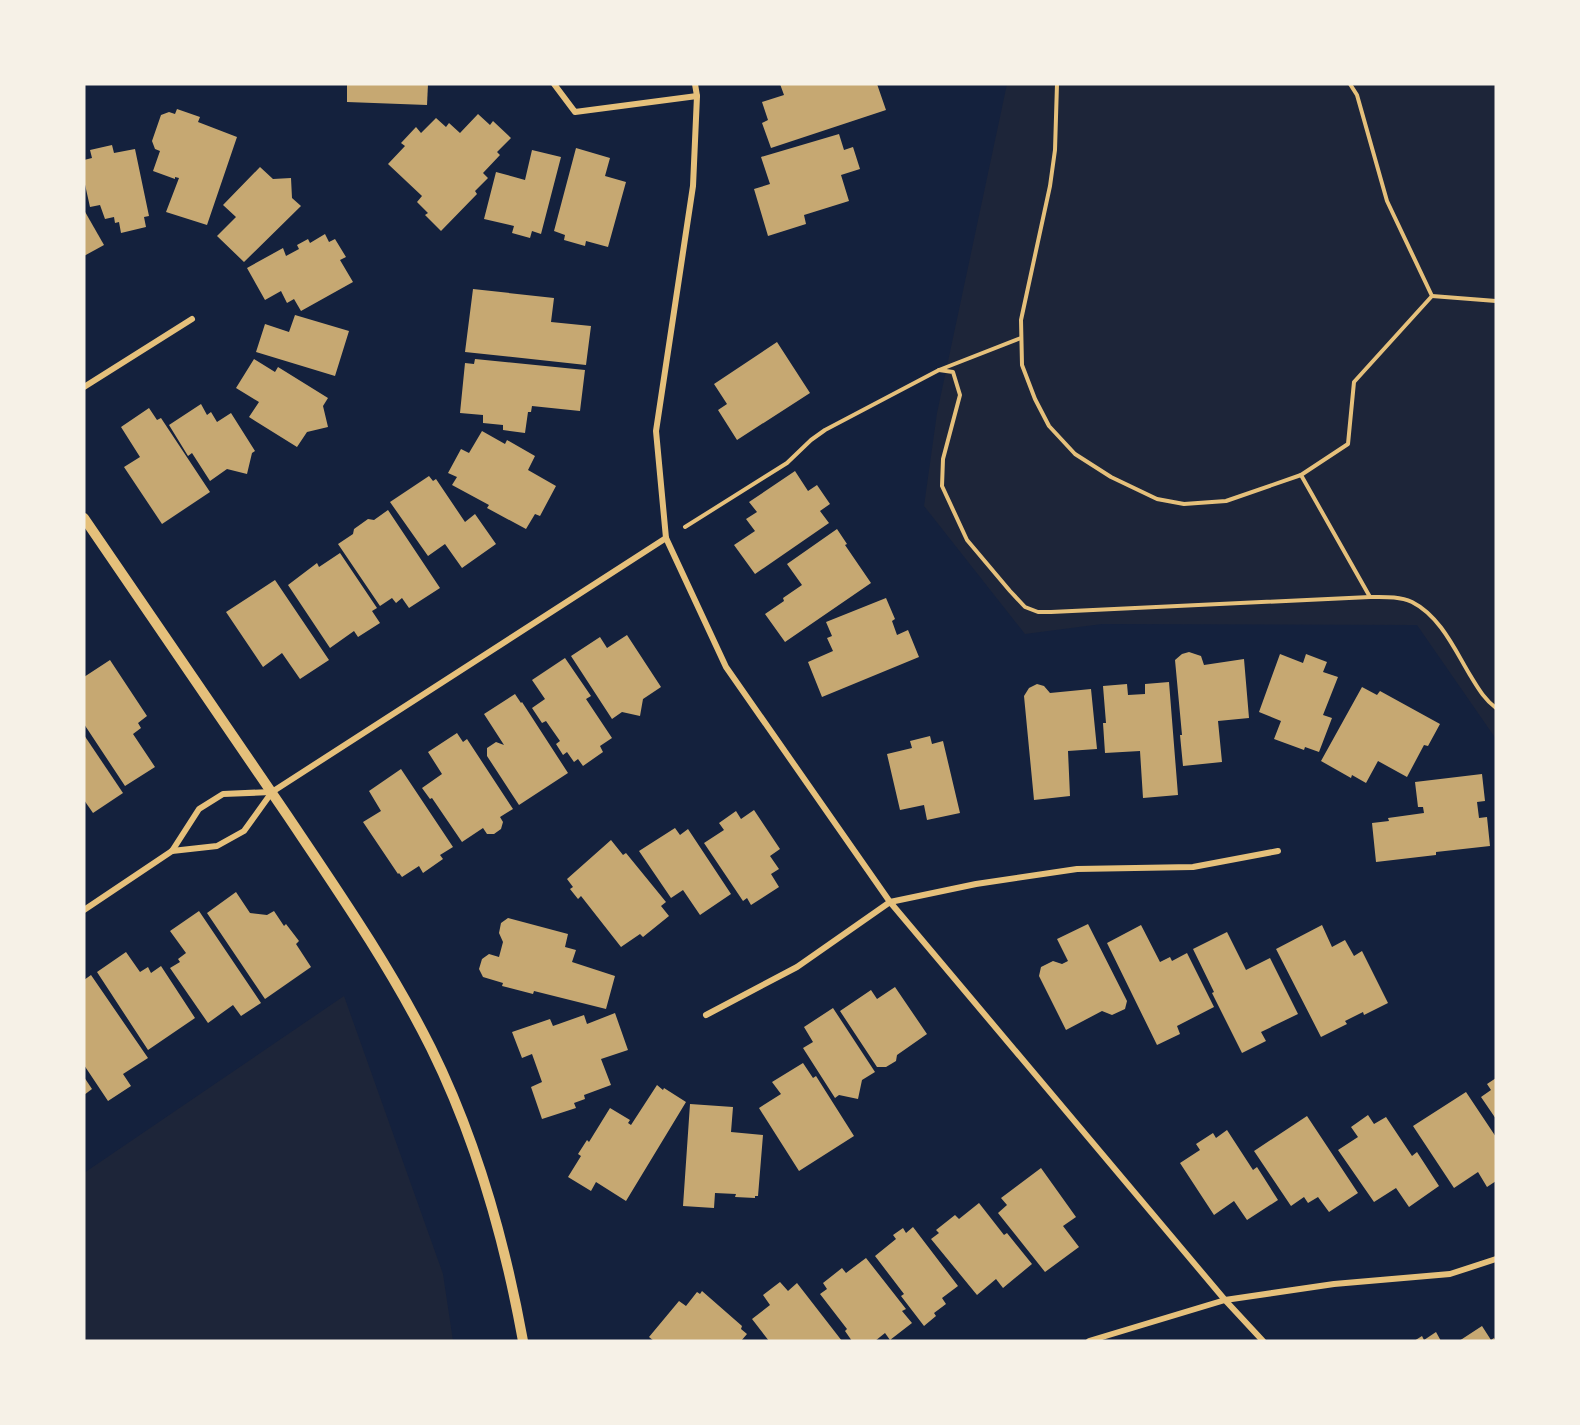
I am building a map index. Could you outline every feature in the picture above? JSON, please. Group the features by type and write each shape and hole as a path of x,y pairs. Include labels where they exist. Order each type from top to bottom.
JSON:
{"street":[{"path":"554,84 575,111 697,96"},
{"path":"695,84 697,96 693,186 656,431 666,538 726,667 890,902 1225,1300 1263,1341"},
{"path":"84,387 192,319"},
{"path":"84,518 272,792 364,931 431,1049 460,1117 482,1178 501,1246 523,1341"},
{"path":"172,850 217,846 244,831 272,792 666,538"},
{"path":"84,910 172,850 199,809 223,794 272,792"},
{"path":"706,1015 797,967 890,902 976,884 1077,869 1193,867 1278,851"},
{"path":"1089,1341 1225,1300 1334,1284 1450,1274 1496,1259"}],"path":[{"path":"1057,84 1055,150 1051,177 1021,321 1022,364 1035,399 1049,426 1075,454 1112,477 1157,499 1185,504 1226,501 1301,476 1348,444 1353,381 1432,296"},
{"path":"1350,84 1357,95 1387,201 1432,296"},
{"path":"1432,296 1496,301"},
{"path":"666,538 787,463 825,430 939,370 1021,338"},
{"path":"939,370 953,372 960,395 943,459 942,486 967,540 1026,607 1038,612 1051,612 1370,597 1396,598 1412,602 1432,617 1483,697 1496,708"},
{"path":"1301,476 1370,597"}],"shaded area":[{"path":"1007,84 1496,84 1496,739 1417,625 1102,624 1025,634 924,506 937,413"},
{"path":"344,996 443,1274 453,1341 84,1341 84,1173"}],"building":[{"path":"347,84 428,84 427,105 347,102"},
{"path":"780,84 877,84 886,110 771,148 762,123 768,120 762,102 784,95"},
{"path":"177,109 200,117 198,122 237,137 207,225 166,212 179,178 175,177 175,179 153,171 160,151 155,149 152,141 161,115 169,112 175,114"},
{"path":"478,114 490,125 493,121 511,138 497,152 500,155 483,173 488,178 475,191 477,194 441,231 425,215 428,213 417,202 422,196 388,164 405,146 401,143 416,127 421,133 436,118 446,127 449,123 460,133"},
{"path":"839,134 844,150 853,147 860,169 841,175 849,201 804,215 806,224 768,236 754,189 770,184 761,157"},
{"path":"112,145 114,153 135,149 149,216 144,217 146,227 121,233 119,222 115,223 114,217 105,219 100,205 90,207 84,180 84,160 92,158 90,150"},
{"path":"576,148 610,158 605,176 626,182 608,247 586,241 585,246 564,240 565,235 554,231"},
{"path":"532,150 561,157 541,234 532,231 530,238 512,233 514,226 484,219 496,172 525,180"},
{"path":"260,167 273,179 291,178 292,198 301,206 244,262 217,236 236,217 223,205"},
{"path":"84,210 104,245 84,256"},
{"path":"325,234 329,242 335,239 346,257 340,260 353,282 301,311 294,299 287,303 281,291 265,300 247,268 283,248 286,256 299,249 297,245 308,239 310,243"},
{"path":"473,289 554,298 551,322 591,326 586,365 465,352"},
{"path":"295,315 349,331 335,376 256,352 265,324 289,332"},
{"path":"777,342 810,393 737,440 718,410 727,404 714,384"},
{"path":"254,359 275,372 278,367 328,398 323,406 328,427 307,432 297,447 249,417 259,402 236,388"},
{"path":"475,359 585,370 580,411 532,406 531,412 528,412 525,433 503,430 503,425 483,423 483,415 460,413 465,363 474,364"},
{"path":"201,404 207,415 211,412 217,422 231,413 255,451 252,453 247,474 227,469 210,481 192,453 188,456 169,425"},
{"path":"149,408 157,420 161,418 210,492 162,524 124,467 140,457 121,427"},
{"path":"482,431 505,444 507,440 535,456 528,470 556,486 540,516 535,514 526,529 487,508 489,505 452,485 457,477 448,473 461,449 469,453"},
{"path":"795,471 808,491 817,485 830,504 820,511 829,523 755,574 734,545 755,531 746,519 757,512 749,502"},
{"path":"429,476 433,481 436,479 465,522 475,514 496,544 462,568 445,544 428,556 390,502"},
{"path":"388,510 440,588 409,608 402,598 396,603 392,598 380,606 338,544 353,534 354,529 368,519 374,520"},
{"path":"837,529 871,583 785,642 765,614 802,585 787,564"},
{"path":"340,553 377,608 372,611 380,623 358,637 354,631 330,648 288,585 317,563 319,567"},
{"path":"275,580 329,660 300,679 282,653 263,667 226,612"},
{"path":"886,598 895,619 892,621 897,635 908,630 919,657 822,697 808,662 833,651 827,638 832,636 826,622"},
{"path":"627,635 661,687 643,699 640,716 622,712 612,719 571,656 600,637 607,648"},
{"path":"1189,652 1201,656 1204,665 1244,659 1249,718 1218,721 1222,762 1183,766 1175,660"},
{"path":"1280,654 1303,663 1306,654 1327,662 1323,672 1338,677 1323,715 1332,718 1319,752 1305,747 1304,750 1274,739 1281,721 1259,712"},
{"path":"565,658 591,696 586,699 612,738 600,746 603,752 583,766 578,759 574,762 567,752 563,755 556,744 560,741 546,721 542,723 532,708 545,699 532,680"},
{"path":"110,660 147,716 138,723 141,728 133,734 155,767 125,786 84,724 84,677"},
{"path":"1169,682 1178,795 1143,798 1140,751 1105,753 1103,723 1106,723 1103,686 1127,684 1128,695 1145,694 1145,684"},
{"path":"1037,684 1044,686 1050,693 1091,689 1097,749 1068,751 1070,796 1034,800 1024,696 1029,688"},
{"path":"1362,687 1377,695 1380,691 1440,724 1428,746 1424,745 1407,777 1378,761 1366,783 1352,775 1351,778 1321,761"},
{"path":"515,694 568,773 519,805 487,756 487,748 496,742 504,745 484,714"},
{"path":"457,733 463,742 467,739 513,809 500,817 503,822 501,829 494,834 487,834 483,828 462,842 432,798 430,799 422,788 442,774 428,752"},
{"path":"84,735 123,793 93,813 84,800"},
{"path":"930,736 932,744 943,741 960,813 927,820 924,805 900,810 887,754 912,748 910,741"},
{"path":"401,769 453,847 440,855 443,859 423,873 419,866 402,877 363,822 381,811 369,791"},
{"path":"1482,774 1485,801 1477,802 1479,818 1487,817 1490,846 1376,862 1372,823 1389,821 1388,818 1424,813 1423,807 1418,807 1415,782"},
{"path":"754,810 780,849 770,856 779,869 771,874 779,887 751,905 747,898 743,901 704,843 724,830 719,823 736,811 741,819"},
{"path":"675,828 680,835 688,829 731,894 700,915 683,890 671,898 639,851"},
{"path":"611,840 623,855 626,853 666,902 661,906 669,916 643,937 640,934 621,947 581,896 578,899 570,889 573,887 567,879"},
{"path":"236,892 250,913 267,915 274,911 284,926 286,924 299,941 296,944 311,967 265,999 207,913"},
{"path":"199,911 261,1003 241,1016 233,1005 208,1023 170,968 180,962 178,959 186,953 170,931"},
{"path":"508,918 568,934 565,947 576,950 572,962 615,976 606,1009 534,991 533,994 502,986 503,983 483,977 479,969 482,959 489,954 499,957 503,942 499,933 501,923"},
{"path":"1088,924 1127,1001 1125,1009 1112,1015 1102,1011 1066,1030 1039,976 1041,967 1053,961 1062,964 1068,961 1057,939"},
{"path":"1141,925 1160,962 1170,957 1172,961 1187,953 1214,1007 1177,1026 1180,1034 1157,1045 1107,943"},
{"path":"1322,925 1332,947 1345,940 1354,956 1362,951 1388,1003 1364,1015 1363,1012 1345,1021 1347,1024 1321,1037 1276,949"},
{"path":"1227,932 1246,970 1270,958 1298,1014 1261,1032 1266,1041 1242,1053 1193,949"},
{"path":"126,952 140,972 148,967 151,973 161,966 195,1018 148,1050 97,972"},
{"path":"91,975 148,1058 123,1074 131,1086 108,1101 84,1065 84,980"},
{"path":"895,987 927,1034 897,1055 896,1061 886,1067 877,1067 840,1011 871,990 877,999"},
{"path":"833,1008 875,1072 862,1080 858,1099 839,1095 835,1098 803,1048 813,1042 804,1027"},
{"path":"615,1013 628,1050 601,1059 611,1085 584,1095 585,1099 574,1103 576,1108 542,1119 531,1087 542,1082 532,1054 522,1058 512,1032 550,1019 553,1026 584,1015 587,1024"},
{"path":"803,1063 813,1078 816,1076 854,1136 799,1171 759,1108 781,1094 772,1082"},
{"path":"84,1077 92,1089 84,1095"},
{"path":"1496,1078 1496,1119 1481,1097 1491,1090 1487,1084"},
{"path":"657,1085 686,1102 626,1201 596,1182 591,1191 568,1177 581,1156 578,1154 587,1140 589,1142 610,1108 630,1120 628,1123 631,1125"},
{"path":"1466,1092 1496,1137 1496,1181 1487,1187 1478,1172 1454,1188 1413,1126"},
{"path":"690,1104 733,1107 731,1132 763,1135 758,1196 755,1198 735,1197 736,1194 715,1193 714,1208 683,1206"},
{"path":"1368,1115 1374,1124 1386,1117 1412,1156 1417,1152 1439,1186 1409,1207 1396,1188 1374,1202 1338,1150 1358,1137 1351,1127"},
{"path":"1307,1116 1358,1193 1329,1212 1318,1197 1308,1203 1304,1197 1291,1206 1254,1151"},
{"path":"1227,1130 1253,1170 1257,1167 1278,1200 1247,1220 1234,1201 1214,1215 1180,1163 1200,1150 1196,1144 1213,1133 1216,1138"},
{"path":"1041,1168 1076,1217 1063,1226 1079,1247 1045,1272 998,1213 1007,1205 1001,1198"},
{"path":"979,1203 1004,1235 1007,1233 1032,1264 1003,1288 996,1279 977,1295 931,1239 939,1233 936,1230 955,1215 959,1219"},
{"path":"913,1227 958,1286 942,1298 946,1304 934,1313 936,1316 924,1326 901,1296 904,1294 875,1256 896,1239 893,1235 903,1228 906,1233"},
{"path":"866,1258 906,1309 902,1311 912,1323 890,1340 885,1333 875,1341 852,1341 845,1331 847,1329 820,1294 827,1289 823,1283 842,1268 846,1273"},
{"path":"780,1282 788,1291 797,1283 842,1341 769,1341 752,1319 770,1305 763,1295"},
{"path":"702,1291 742,1326 741,1329 747,1334 741,1341 654,1341 649,1337 679,1301 686,1306 697,1292 700,1294"},
{"path":"1482,1326 1491,1340 1494,1338 1496,1341 1459,1341"},
{"path":"1436,1332 1441,1341 1414,1341 1422,1336 1424,1340"}]}
